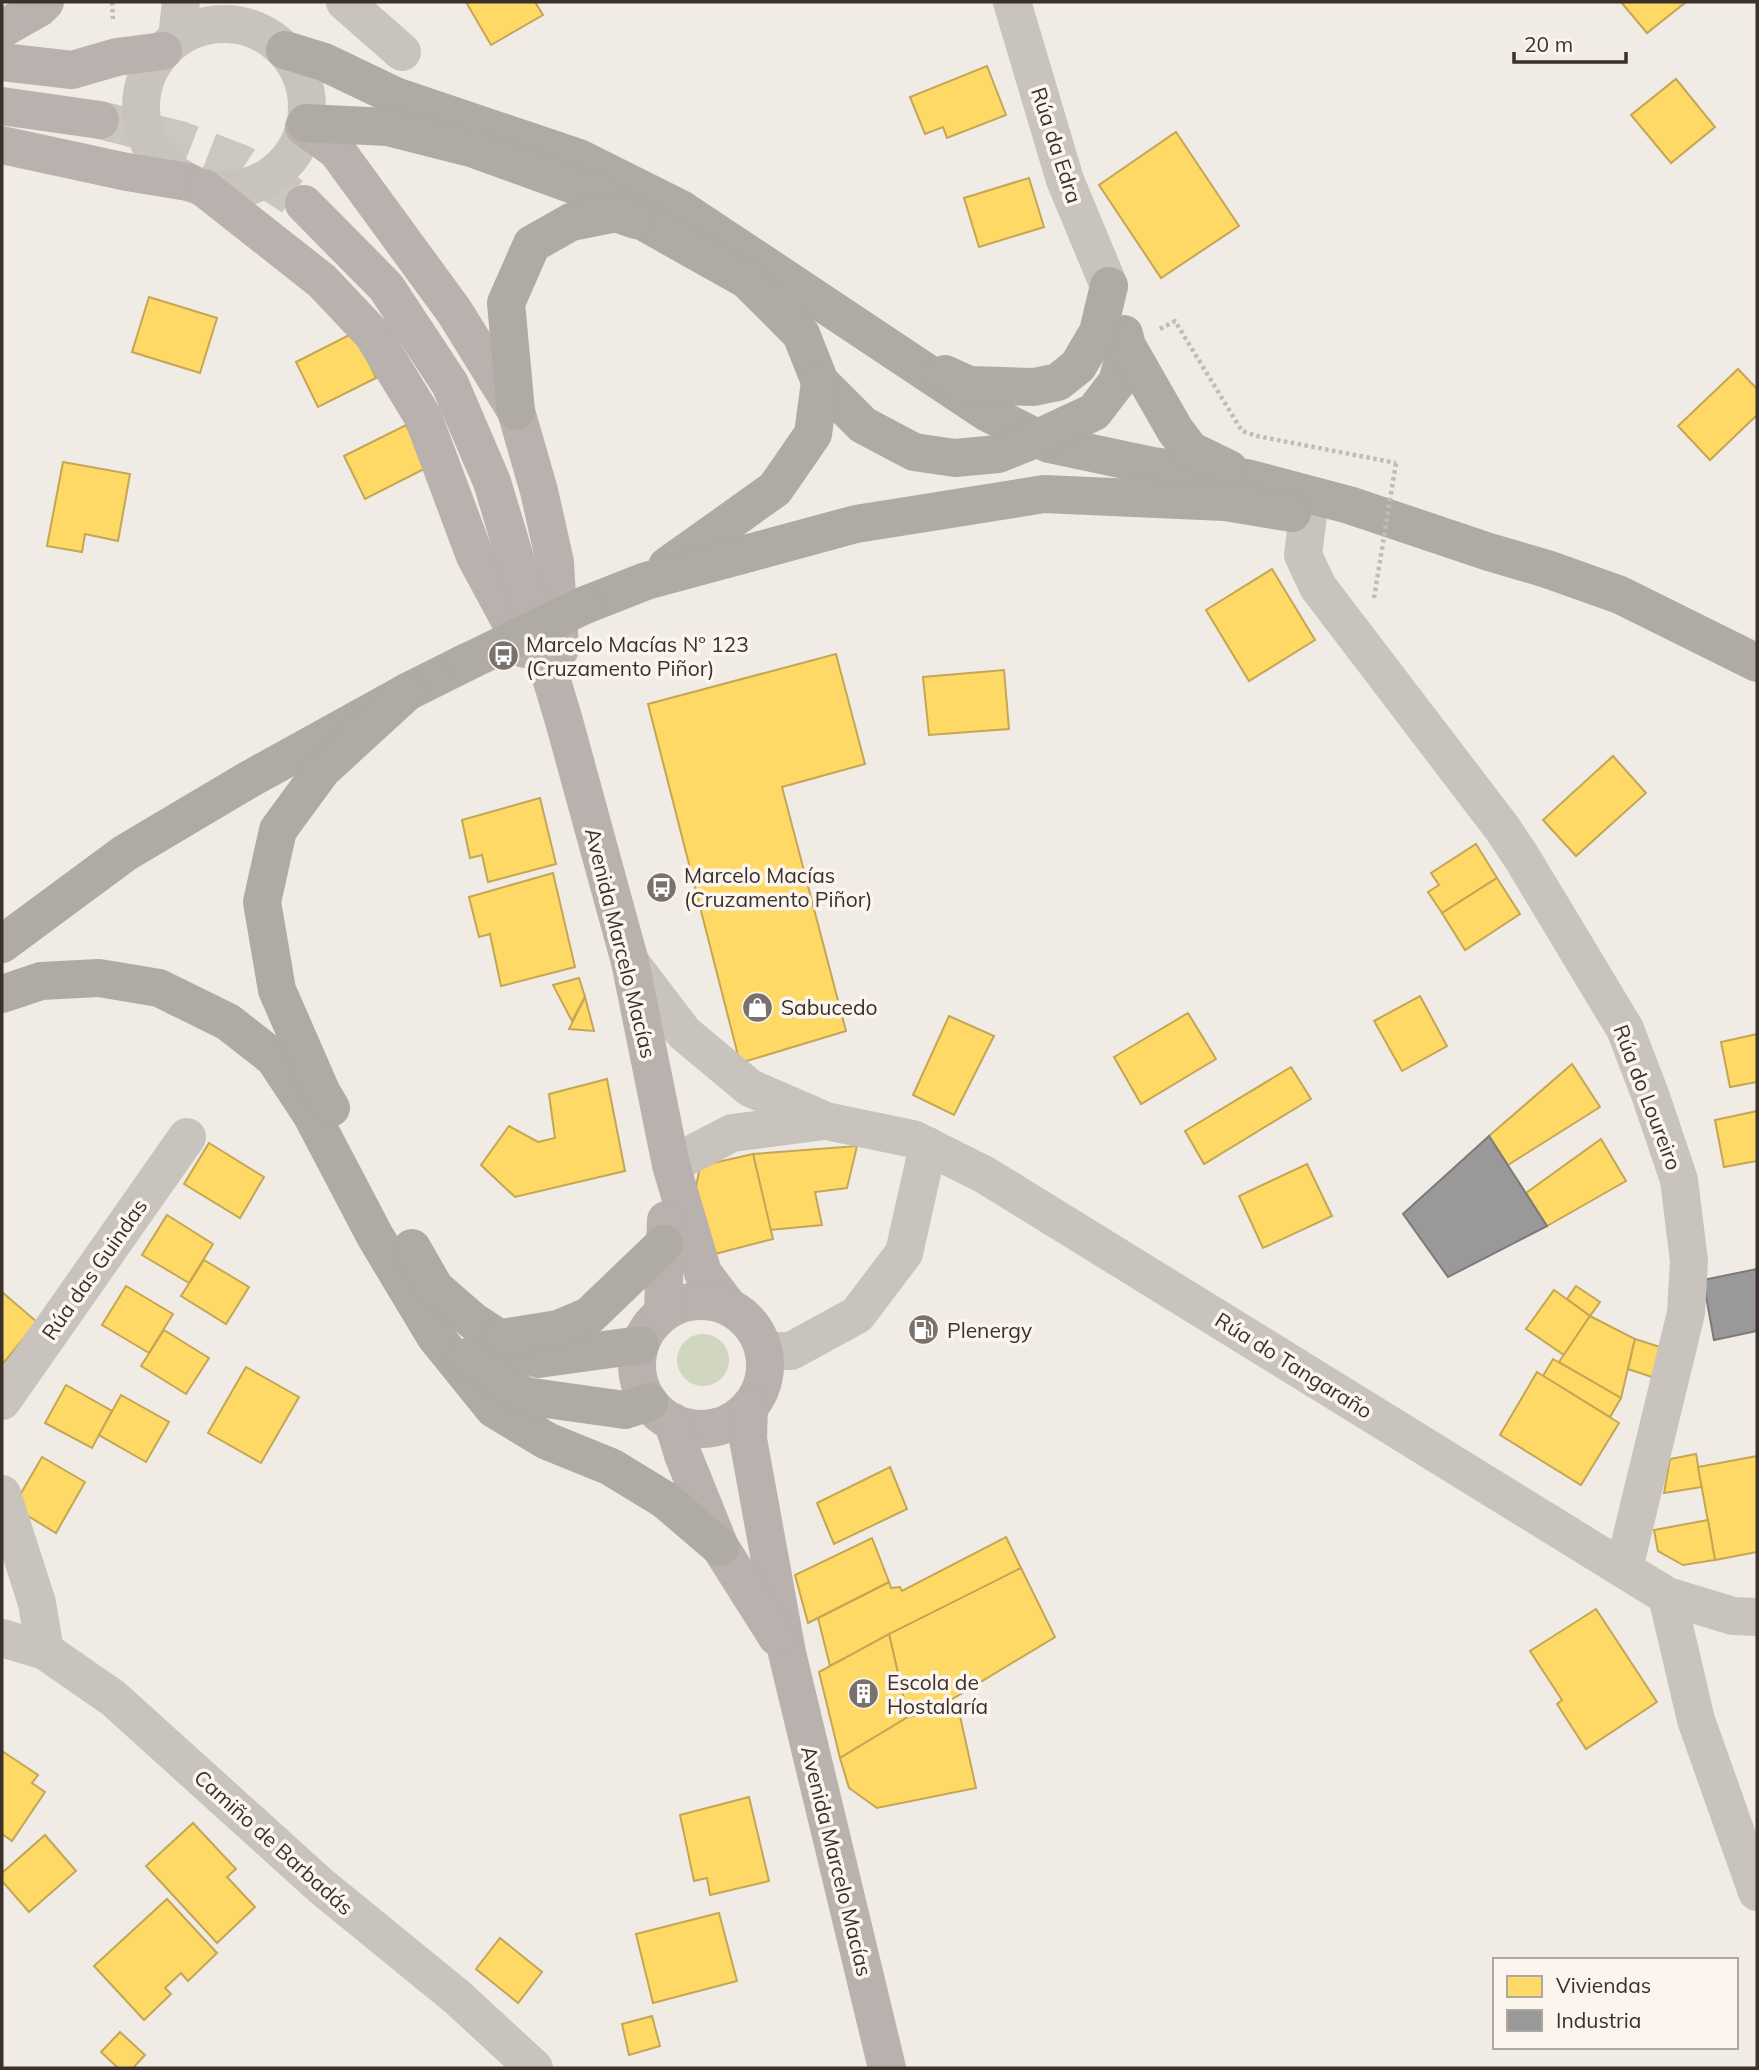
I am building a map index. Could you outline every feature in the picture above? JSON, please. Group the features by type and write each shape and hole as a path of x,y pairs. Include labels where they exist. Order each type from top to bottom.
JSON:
{"highway":[{"path":"284,49 324,62 395,96 579,158 681,209 986,412 1049,444 1153,466 1247,478 1349,505 1548,569 1620,596 1757,663"},
{"path":"305,125 388,127 471,148 587,190 654,226 747,280 801,334 820,382 863,425 914,453 955,458 998,454 1094,412 1117,382 1127,346"},
{"path":"516,411 506,303 532,244 571,222 615,214 654,226"},
{"path":"891,349 970,385 1034,387 1058,382 1078,366 1098,332 1109,286"},
{"path":"1109,286 1127,346 1175,430 1190,450 1247,478"},
{"path":"646,581 775,489 813,434 820,382"},
{"path":"2,944 125,853 248,780 465,663 585,605 646,581 856,524 1044,494 1225,502 1308,515 1489,552"},
{"path":"407,692 322,770 278,830 262,902 277,990 322,1093 435,1288 473,1321 538,1359 640,1345"},
{"path":"2,994 41,981 99,978 159,988 228,1021 274,1058 312,1114 375,1236 435,1336 494,1409 547,1441 611,1467 665,1500 720,1547"},
{"path":"500,1339 558,1329 589,1316 664,1244"},
{"path":"435,1336 525,1396 625,1410 661,1412"}],"main road":[{"path":"2,29 45,2"},
{"path":"2,62 72,70 117,57 174,31"},
{"path":"2,106 100,120"},
{"path":"305,125 337,151 454,311 516,411 555,562 564,721"},
{"path":"2,145 127,173 196,185 322,281 373,335 424,417 475,556 564,721"},
{"path":"304,204 386,287 450,384 492,482 564,721"},
{"name":"Avenida Marcelo Macías","path":"564,721 630,962 671,1165 703,1273 727,1306"},
{"name":"Avenida Marcelo Macías","path":"663,1313 664,1244 671,1165"},
{"path":"694,1300 727,1306 744,1316 757,1332 764,1351 766,1371 760,1390 749,1407 733,1420 714,1428 693,1429 661,1412 640,1385 640,1345 649,1327 663,1313 694,1300"},
{"name":"Avenida Marcelo Macías","path":"749,1407 748,1438 787,1653 887,2068"},
{"name":"Avenida Marcelo Macías","path":"661,1412 683,1455 720,1547 787,1653"}],"street":[{"path":"268,2 284,49 299,72 307,97 305,125 295,151 278,171 255,184 230,190 196,185 167,168 151,147 143,123 142,98 149,73 174,31 231,24 258,31 284,49"},
{"name":"Rúa da Edra","path":"1012,2 1065,180 1109,286"},
{"path":"361,7 402,52"},
{"name":"Rúa do Loureiro","path":"1308,515 1303,555 1318,587 1502,828 1625,1029 1679,1180 1689,1261 1686,1313 1624,1569"},
{"name":"Rúa do Tangaraño","path":"630,962 684,1033 750,1088 826,1121 913,1139 985,1175 1667,1596 1733,1616 1757,1617"},
{"name":"Rúa do Tangaraño","path":"671,1165 732,1133 826,1121"},
{"name":"Rúa das Guindas","path":"2,1401 187,1137"},
{"path":"764,1351 792,1351 857,1315 904,1253 928,1146"},
{"path":"2,1494 37,1603 45,1651"},
{"path":"1667,1596 1696,1720 1757,1892"},
{"name":"Camiño de Barbadás","path":"2,1638 45,1651 113,1698 321,1886 457,1997 534,2068"}],"path":[{"path":"1127,346 1175,321 1242,431 1396,463 1374,598"}],"green space":[{"path":"703,1334 713,1336 721,1342 727,1350 727,1370 721,1378 713,1384 703,1386 693,1384 685,1378 679,1370 677,1360 679,1350 685,1342 693,1336"}],"building: Viviendas":[{"path":"466,2 535,2 543,15 491,45"},
{"path":"1621,2 1686,2 1647,33"},
{"path":"987,66 1006,115 947,138 943,127 925,134 910,97"},
{"path":"1676,79 1715,127 1671,163 1631,115"},
{"path":"1176,132 1239,226 1161,278 1099,185"},
{"path":"1029,178 1044,227 979,247 964,198"},
{"path":"149,297 217,318 200,373 132,352"},
{"path":"355,332 376,378 318,407 296,362"},
{"path":"1738,369 1757,389 1757,415 1710,460 1678,426"},
{"path":"406,425 428,467 365,499 344,456"},
{"path":"63,462 130,474 118,541 85,534 82,552 47,546"},
{"path":"1272,569 1315,640 1249,681 1206,610"},
{"path":"836,654 865,764 782,787 846,1031 740,1063 648,704"},
{"path":"1004,670 1009,729 929,735 923,677"},
{"path":"1613,756 1646,793 1576,856 1543,820"},
{"path":"540,798 556,864 488,882 482,855 470,858 462,820"},
{"path":"1476,844 1497,878 1442,913 1428,892 1439,885 1431,873"},
{"path":"553,873 575,967 501,986 490,934 479,937 469,897"},
{"path":"1497,878 1520,914 1465,950 1442,913"},
{"path":"579,978 585,997 572,1021 553,985"},
{"path":"1420,996 1447,1046 1402,1071 1374,1021"},
{"path":"585,997 594,1031 569,1029"},
{"path":"1188,1013 1216,1059 1141,1104 1114,1057"},
{"path":"949,1016 994,1036 954,1115 913,1095"},
{"path":"1757,1034 1757,1082 1730,1087 1721,1042"},
{"path":"1572,1064 1600,1107 1508,1165 1489,1136"},
{"path":"1291,1067 1311,1099 1204,1164 1185,1131"},
{"path":"607,1079 625,1171 515,1197 481,1165 509,1126 538,1142 555,1138 549,1094"},
{"path":"1757,1111 1757,1161 1724,1167 1715,1120"},
{"path":"1601,1139 1626,1181 1547,1226 1526,1193"},
{"path":"209,1143 264,1177 240,1218 184,1184"},
{"path":"857,1146 847,1188 815,1192 822,1225 770,1230 753,1154"},
{"path":"753,1154 773,1239 711,1255 696,1187 700,1166"},
{"path":"1307,1164 1332,1216 1263,1248 1239,1196"},
{"path":"167,1215 213,1244 189,1283 142,1255"},
{"path":"204,1260 249,1287 226,1324 181,1296"},
{"path":"126,1286 173,1314 149,1353 102,1325"},
{"path":"1576,1286 1600,1302 1590,1316 1567,1299"},
{"path":"1554,1290 1590,1316 1564,1355 1526,1329"},
{"path":"2,1292 37,1322 2,1365"},
{"path":"1590,1316 1635,1339 1621,1398 1559,1362"},
{"path":"164,1330 209,1358 186,1394 141,1366"},
{"path":"1635,1339 1663,1348 1655,1378 1628,1369"},
{"path":"1553,1359 1621,1398 1610,1417 1543,1376"},
{"path":"246,1367 299,1397 261,1463 208,1433"},
{"path":"1537,1372 1619,1423 1581,1485 1500,1435"},
{"path":"66,1385 112,1411 92,1448 45,1423"},
{"path":"121,1395 169,1422 146,1462 99,1435"},
{"path":"1696,1454 1702,1487 1664,1493 1670,1459"},
{"path":"1757,1456 1757,1552 1715,1560 1698,1467"},
{"path":"42,1457 85,1482 56,1533 13,1507"},
{"path":"890,1467 907,1509 834,1544 817,1503"},
{"path":"1708,1520 1715,1560 1683,1565 1658,1551 1654,1530"},
{"path":"1006,1537 1021,1568 830,1666 818,1618 889,1582 891,1588 900,1587 902,1591"},
{"path":"872,1538 889,1582 808,1623 795,1575"},
{"path":"1021,1568 1055,1637 949,1701 908,1717 889,1634"},
{"path":"1596,1609 1657,1702 1586,1749 1557,1704 1562,1700 1530,1651"},
{"name":"Escola de Hostalaría","path":"889,1634 908,1717 840,1758 819,1672"},
{"path":"958,1707 976,1788 877,1808 849,1788 840,1758 908,1717"},
{"path":"2,1751 38,1775 32,1783 45,1792 12,1841 2,1834"},
{"path":"749,1797 769,1881 710,1895 707,1878 694,1881 680,1815"},
{"path":"193,1823 236,1869 227,1877 255,1907 217,1943 146,1866"},
{"path":"45,1835 76,1871 29,1912 2,1881 2,1873"},
{"path":"167,1899 217,1953 188,1981 181,1973 165,1988 171,1994 144,2020 94,1966"},
{"path":"719,1913 737,1981 653,2003 636,1934"},
{"path":"500,1938 542,1972 518,2003 476,1969"},
{"path":"652,2016 660,2046 629,2055 622,2024"},
{"path":"120,2032 145,2055 133,2068 118,2068 101,2052"}],"building: Industria":[{"path":"1489,1136 1547,1226 1448,1277 1403,1214"},
{"path":"1757,1269 1757,1331 1714,1340 1703,1280"}],"tunnel":[{"path":"100,120 180,140 242,164 304,204"}],"place":[{"name":"Marcelo Macías Nº 123 (Cruzamento Piñor)","path":"503,656"},
{"name":"Marcelo Macías (Cruzamento Piñor)","path":"661,887"},
{"name":"Sabucedo","path":"758,1007"},
{"name":"Plenergy","path":"924,1330"},
{"name":"Escola de Hostalaría","path":"864,1694"}]}
